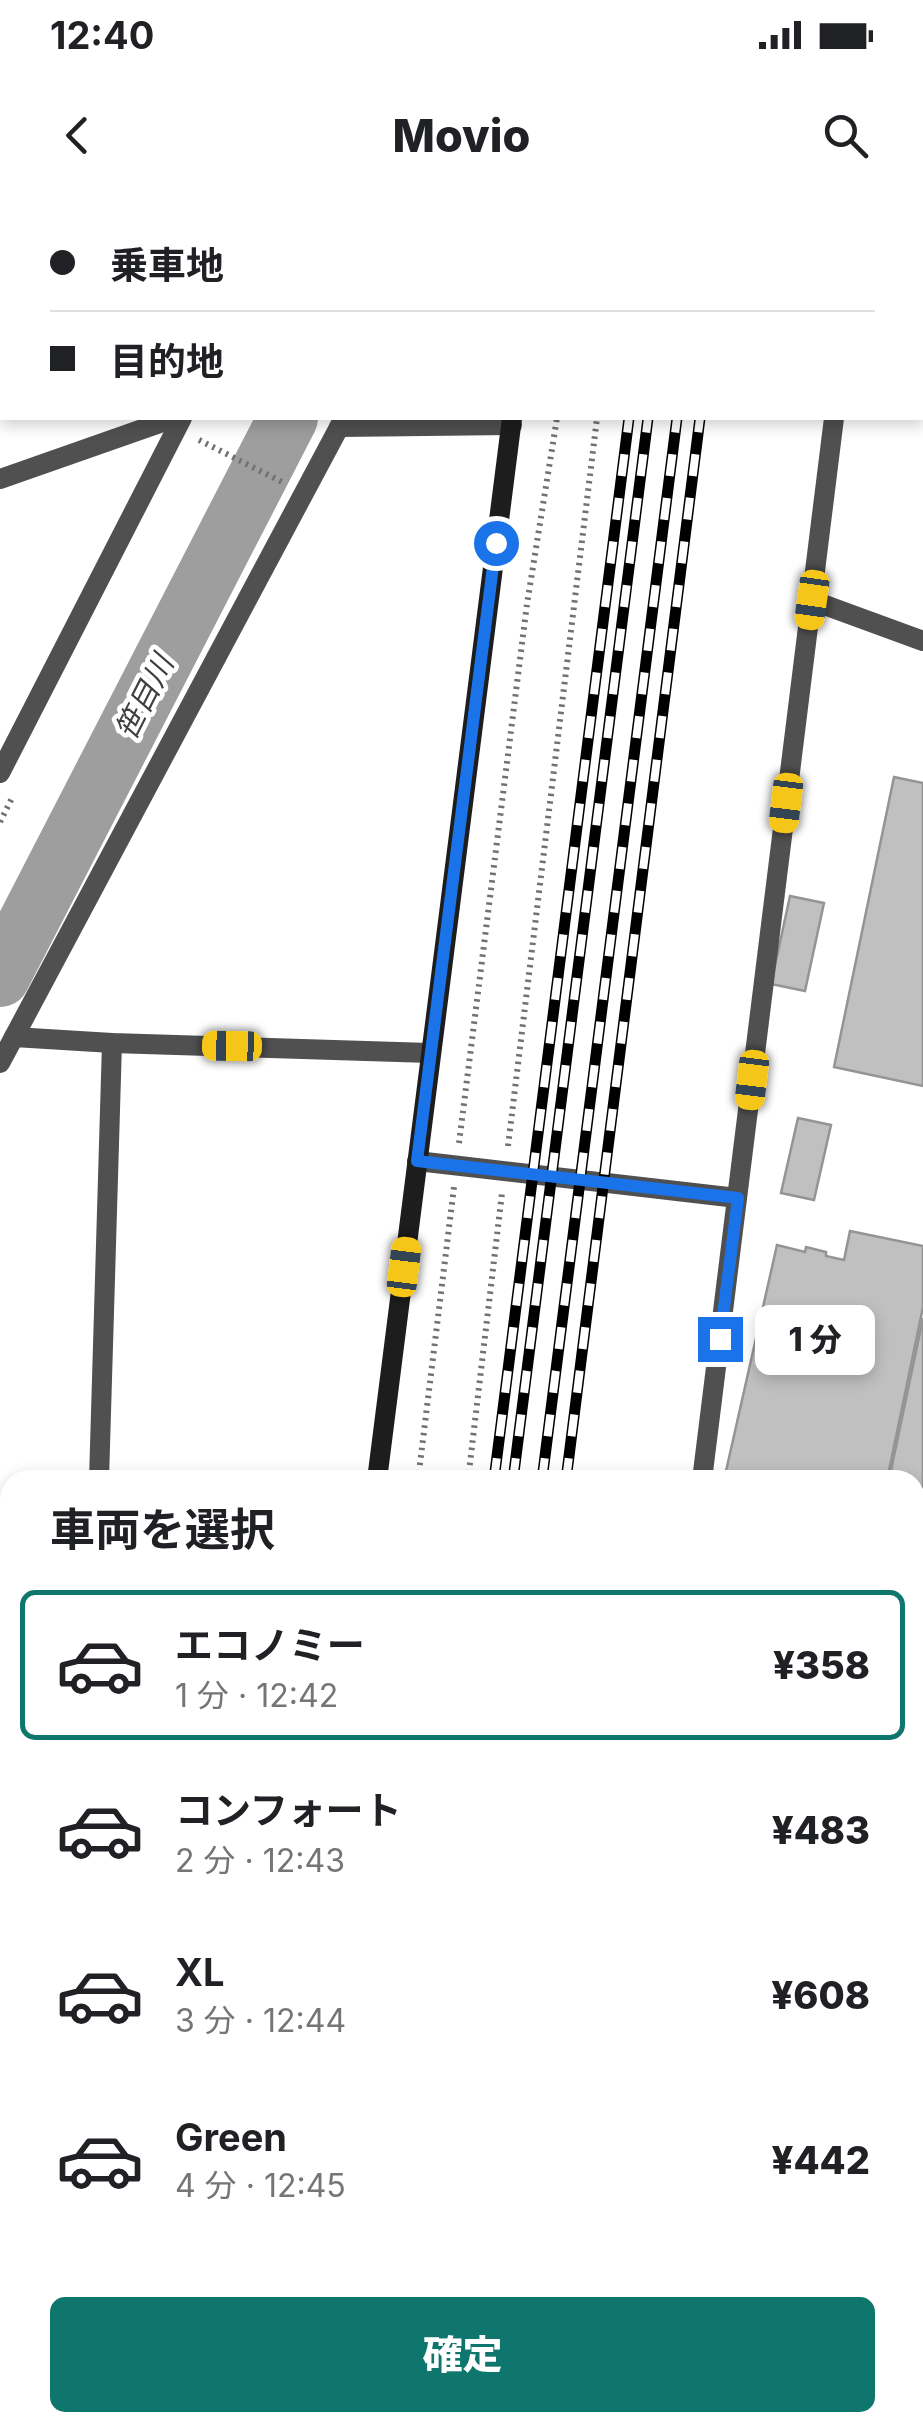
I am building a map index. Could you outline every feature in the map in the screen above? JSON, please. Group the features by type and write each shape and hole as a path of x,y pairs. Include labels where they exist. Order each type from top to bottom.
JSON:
{"street":[{"path":"0,479 168,420"},
{"path":"0,773 181,420"},
{"path":"703,1470 834,420"},
{"path":"0,1063 342,422 512,421 378,1470"},
{"path":"812,600 923,641"},
{"path":"14,1036 112,1043 430,1052"},
{"path":"99,1470 112,1043"},
{"path":"417,1161 738,1198"}],"path":[{"path":"459,1150 527,604 557,420"},
{"path":"469,1470 597,420"},
{"path":"204,443 285,484"},
{"path":"419,1470 455,1176"}],"building":[{"path":"894,777 923,783 923,1086 834,1067"},
{"path":"790,896 824,903 805,991 771,984"},
{"path":"798,1118 831,1125 814,1200 781,1193"},
{"path":"850,1231 923,1246 923,1307 889,1470 726,1470 777,1245 805,1252 806,1247 844,1260"},
{"path":"923,1318 923,1470 891,1470"}],"waterway":[{"name":"笹目川","path":"0,977 287,420"}],"railway":[{"path":"495,1470 629,420"},
{"path":"514,1470 648,420"},
{"path":"543,1470 677,420"},
{"path":"567,1470 700,420"}],"route":[{"path":"496,543 417,1161 738,1198 720,1339"}]}
